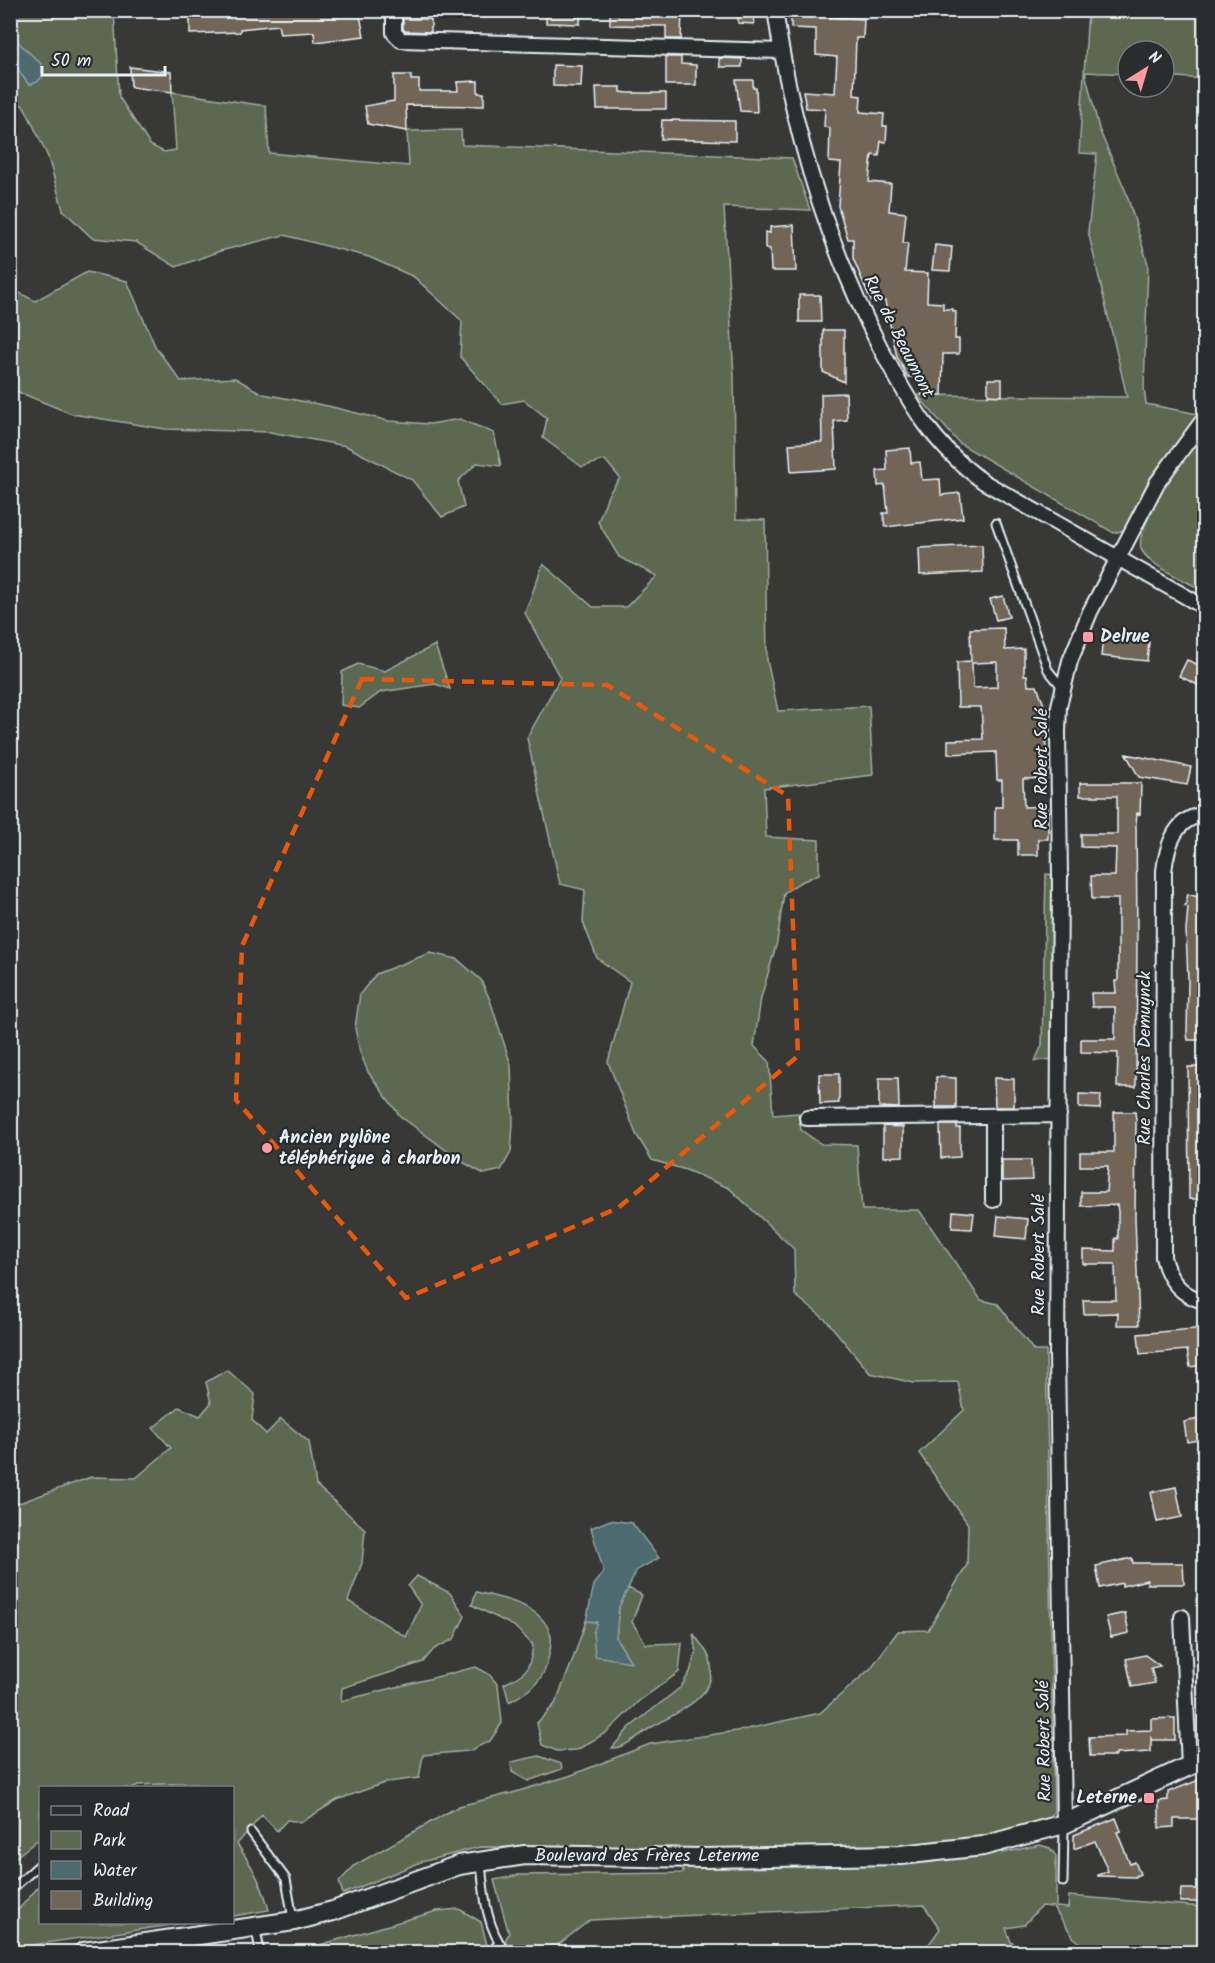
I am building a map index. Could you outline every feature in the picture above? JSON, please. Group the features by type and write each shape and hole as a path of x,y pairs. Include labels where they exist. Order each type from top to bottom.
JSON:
{"street":[{"path":"394,10 394,33 400,40 781,51"},
{"name":"Rue de Beaumont","path":"775,10 781,51 799,132 822,210 836,250 867,321 904,395 945,449 962,467 984,482 1204,607"},
{"name":"Rue Robert Salé","path":"1064,1824 1061,1542 1057,1422 1060,875 1058,732 1062,687 1079,636 1157,483 1204,418"},
{"name":"Rue Charles Demuynck","path":"1204,815 1186,821 1178,828 1166,850 1164,870 1163,1186 1163,1257 1169,1277 1188,1295 1204,1301"},
{"path":"807,1118 1059,1115"},
{"path":"993,1116 993,1200"},
{"path":"1182,1617 1197,1763"},
{"name":"Boulevard des Frères Leterme","path":"84,1953 294,1921 333,1911 459,1865 481,1860 525,1855 701,1857 901,1855 983,1846 1064,1824 1197,1763"}],"lane":[{"name":"Rue Robert Salé","path":"996,524 1048,670 1062,687"},
{"path":"1063,1882 1064,1824"},
{"path":"251,1832 286,1879 294,1921"},
{"path":"481,1860 485,1903 498,1942 506,1953"},
{"path":"10,1891 39,1865"},
{"path":"253,1928 257,1935 260,1953"},
{"path":"493,1953 498,1942"}],"highlighted area":[{"path":"362,679 607,685 788,796 798,1056 618,1208 406,1298 236,1100 242,946"}],"green space":[{"path":"11,11 114,11 119,97 150,145 164,152 176,150 172,92 266,106 269,153 409,166 407,131 461,130 462,145 792,158 810,210 724,207 734,376 736,519 765,520 767,660 778,711 869,706 873,775 764,788 766,837 819,840 819,874 784,893 777,942 761,998 754,1046 769,1061 773,1115 798,1113 801,1130 821,1144 857,1145 862,1210 919,1210 981,1300 998,1304 1034,1351 1046,1351 1054,1811 1047,1823 1002,1835 1002,1853 1040,1845 1050,1848 1056,1856 1056,1907 1068,1908 1069,1896 1204,1907 1204,1952 1093,1952 1074,1938 1053,1907 1041,1906 1024,1925 1006,1928 1011,1942 1028,1952 923,1952 940,1929 924,1905 590,1920 549,1952 498,1952 509,1934 494,1880 519,1875 683,1873 680,1849 480,1847 421,1862 343,1894 339,1882 355,1865 459,1806 569,1776 650,1744 743,1730 820,1713 871,1668 898,1631 928,1630 967,1565 968,1524 919,1453 964,1410 958,1382 914,1383 870,1373 827,1321 795,1295 794,1249 729,1188 686,1170 652,1160 636,1134 608,1062 630,982 597,958 583,922 585,890 560,884 527,738 560,678 525,613 543,564 593,607 626,607 657,576 619,557 598,522 609,493 620,478 605,460 582,467 543,438 547,418 524,400 502,404 460,357 462,321 414,277 369,257 284,235 220,251 176,267 136,242 92,238 63,210 48,157 25,108 11,95 11,60 41,64 11,38"},
{"path":"1088,11 1204,11 1204,79 1176,77 1176,39 1116,39 1116,73 1085,72 1099,129 1126,192 1148,264 1144,388 1146,404 1198,414 1150,478 1124,530 1114,533 959,443 917,395 1127,397 1088,231 1097,154 1079,153"},
{"path":"87,272 127,281 156,348 181,381 235,378 263,394 328,406 389,421 430,424 460,419 494,433 501,466 477,463 458,481 464,507 442,517 412,480 346,446 270,432 165,429 72,414 11,389 11,290 35,301"},
{"path":"1204,431 1204,591 1154,563 1142,551 1141,541 1145,527 1163,490"},
{"path":"435,645 450,689 435,684 381,692 359,708 341,705 342,672 358,664 385,671"},
{"path":"1046,874 1054,875 1053,1059 1035,1061 1042,1045"},
{"path":"430,953 457,959 481,980 490,1000 511,1065 513,1123 511,1152 501,1170 484,1174 461,1161 400,1116 368,1072 360,1052 355,1028 360,994 376,974"},
{"path":"227,1370 255,1394 252,1420 266,1434 281,1419 309,1442 316,1485 365,1529 362,1563 348,1601 406,1637 421,1605 408,1586 417,1576 450,1593 465,1616 454,1639 434,1649 423,1662 342,1688 341,1701 476,1667 489,1674 498,1685 502,1723 490,1741 469,1751 423,1755 419,1778 387,1782 337,1800 302,1822 287,1820 277,1831 262,1815 237,1844 264,1892 269,1910 234,1916 234,1786 205,1786 192,1783 136,1786 39,1786 39,1839 11,1861 11,1504 91,1477 136,1478 171,1448 153,1428 179,1407 200,1416 211,1403 206,1382"},
{"path":"628,1588 642,1595 632,1622 646,1644 682,1643 679,1672 639,1701 607,1732 577,1750 557,1751 542,1745 537,1723 555,1704 586,1621 597,1622 630,1661 616,1638 619,1607"},
{"path":"476,1592 510,1600 531,1610 547,1626 551,1637 544,1672 536,1684 509,1702 504,1684 526,1670 533,1645 514,1626 472,1605"},
{"path":"693,1633 710,1660 709,1684 703,1694 684,1709 628,1743 612,1748 629,1728 681,1687 690,1672 696,1653"},
{"path":"539,1756 561,1764 562,1769 528,1781 512,1772 511,1762"},
{"path":"39,1886 39,1924 178,1924 11,1948 11,1918"},
{"path":"459,1909 481,1922 487,1945 481,1952 295,1952 437,1911"}],"water":[{"path":"11,38 41,64 43,76 37,82 29,85 11,60"},
{"path":"610,1520 632,1523 659,1558 637,1570 619,1607 616,1638 631,1662 595,1656 593,1633 597,1622 586,1621 594,1585 604,1572 591,1528"}],"building":[{"path":"359,10 364,36 315,42 314,32 280,34 278,25 240,29 240,32 190,34 190,15 220,14 220,12"},
{"path":"546,10 581,10 580,24 546,23"},
{"path":"610,10 682,10 681,39 666,39 666,26 610,25"},
{"path":"738,10 753,10 754,24 738,23"},
{"path":"806,10 830,10 830,17 864,19 863,38 856,38 854,95 861,96 860,112 884,114 883,126 887,126 886,142 881,141 879,156 872,155 869,182 891,184 889,211 906,213 903,243 908,243 905,272 928,273 927,302 943,303 943,309 953,309 956,312 955,339 959,339 959,354 943,354 942,395 922,395 922,377 908,377 897,357 885,301 871,301 853,258 853,239 848,239 838,206 841,163 829,162 830,128 824,127 825,109 806,108 803,91 835,93 837,57 816,55 816,29 791,28 791,15 806,16"},
{"path":"403,19 431,19 431,32 405,31"},
{"path":"666,57 681,57 681,64 696,65 696,85 666,85"},
{"path":"719,58 742,59 742,67 720,67"},
{"path":"553,65 582,66 581,87 553,86"},
{"path":"130,67 171,72 172,92 131,87"},
{"path":"394,75 411,75 411,80 419,80 419,91 458,91 457,82 478,81 478,93 484,93 484,106 406,105 407,131 368,124 365,106 394,101"},
{"path":"736,80 753,80 753,88 756,88 757,112 740,111"},
{"path":"596,87 621,87 621,92 628,93 666,93 666,109 597,109"},
{"path":"662,120 735,121 735,141 661,139"},
{"path":"794,225 796,271 771,271 770,249 765,248 765,232 770,233 770,227"},
{"path":"935,245 952,247 950,271 932,270"},
{"path":"799,295 820,295 821,322 799,322"},
{"path":"823,330 844,330 844,382 823,372"},
{"path":"988,379 1002,379 1002,396 988,395"},
{"path":"846,393 847,420 834,421 836,469 791,472 789,444 822,442 821,394"},
{"path":"910,448 911,463 920,462 922,480 940,479 941,495 960,493 963,518 885,527 883,513 888,513 885,485 878,486 877,471 887,470 886,450"},
{"path":"982,545 983,572 920,575 919,548"},
{"path":"1003,596 1009,617 996,620 990,599"},
{"path":"1004,628 1005,650 1024,649 1024,675 1027,675 1028,686 1037,686 1045,708 1047,778 1023,779 1024,807 1048,806 1048,839 1038,839 1038,855 1018,855 1018,840 995,840 995,807 1002,807 1002,780 997,780 996,752 948,754 948,740 983,739 981,707 958,707 957,662 971,661 970,629","holes":["997,662 997,687 973,688 972,663"]},
{"path":"1103,638 1149,642 1147,661 1101,656"},
{"path":"1187,660 1204,667 1204,688 1179,676"},
{"path":"1126,754 1191,767 1187,785 1139,777"},
{"path":"1080,783 1141,783 1140,814 1137,813 1136,824 1136,1087 1117,1087 1118,1053 1081,1052 1081,1039 1115,1039 1115,1007 1092,1007 1091,993 1116,993 1118,899 1092,899 1091,876 1115,876 1116,848 1081,847 1081,834 1117,834 1117,796 1080,796"},
{"path":"1188,894 1204,899 1204,1040 1188,1040 1187,1034 1186,931 1188,907 1185,906"},
{"path":"1188,1067 1204,1067 1204,1199 1189,1199"},
{"path":"819,1074 839,1074 839,1103 820,1104"},
{"path":"936,1077 956,1078 956,1107 936,1107"},
{"path":"879,1078 898,1078 899,1108 879,1107"},
{"path":"994,1078 1014,1079 1014,1107 995,1107"},
{"path":"1079,1094 1101,1095 1100,1109 1079,1108"},
{"path":"1114,1112 1135,1112 1136,1120 1135,1218 1139,1325 1117,1325 1118,1313 1084,1314 1083,1300 1116,1300 1115,1264 1083,1264 1083,1250 1115,1251 1115,1238 1118,1239 1117,1205 1081,1206 1081,1192 1106,1192 1108,1166 1080,1166 1080,1152 1114,1152"},
{"path":"940,1125 957,1125 957,1128 960,1128 960,1157 941,1158"},
{"path":"883,1126 903,1127 903,1156 883,1157"},
{"path":"1002,1160 1031,1160 1032,1180 1002,1181"},
{"path":"953,1211 974,1213 972,1229 952,1228"},
{"path":"998,1216 1028,1219 1026,1239 996,1236"},
{"path":"1204,1328 1204,1365 1190,1367 1187,1350 1140,1354 1138,1334"},
{"path":"1204,1418 1204,1439 1187,1442 1184,1422"},
{"path":"1176,1487 1182,1517 1157,1522 1151,1492"},
{"path":"1132,1558 1133,1563 1183,1563 1184,1584 1147,1584 1147,1580 1100,1588 1096,1566"},
{"path":"1125,1613 1129,1633 1111,1637 1106,1617"},
{"path":"1145,1655 1160,1666 1151,1668 1155,1683 1132,1687 1126,1659"},
{"path":"1175,1718 1175,1740 1151,1740 1151,1752 1090,1756 1089,1737 1126,1736 1126,1731 1151,1730 1151,1719"},
{"path":"1204,1778 1204,1819 1174,1819 1174,1827 1159,1828 1159,1801 1168,1800 1168,1792"},
{"path":"1116,1818 1121,1831 1117,1832 1130,1864 1135,1862 1140,1874 1136,1877 1098,1876 1108,1871 1095,1841 1074,1849 1074,1835"},
{"path":"1181,1889 1204,1889 1204,1902 1180,1902"}],"place":[{"name":"Delrue","path":"1088,637"},
{"name":"Ancien pylône téléphérique à charbon","path":"267,1148"},
{"name":"Leterne","path":"1149,1798"}]}
